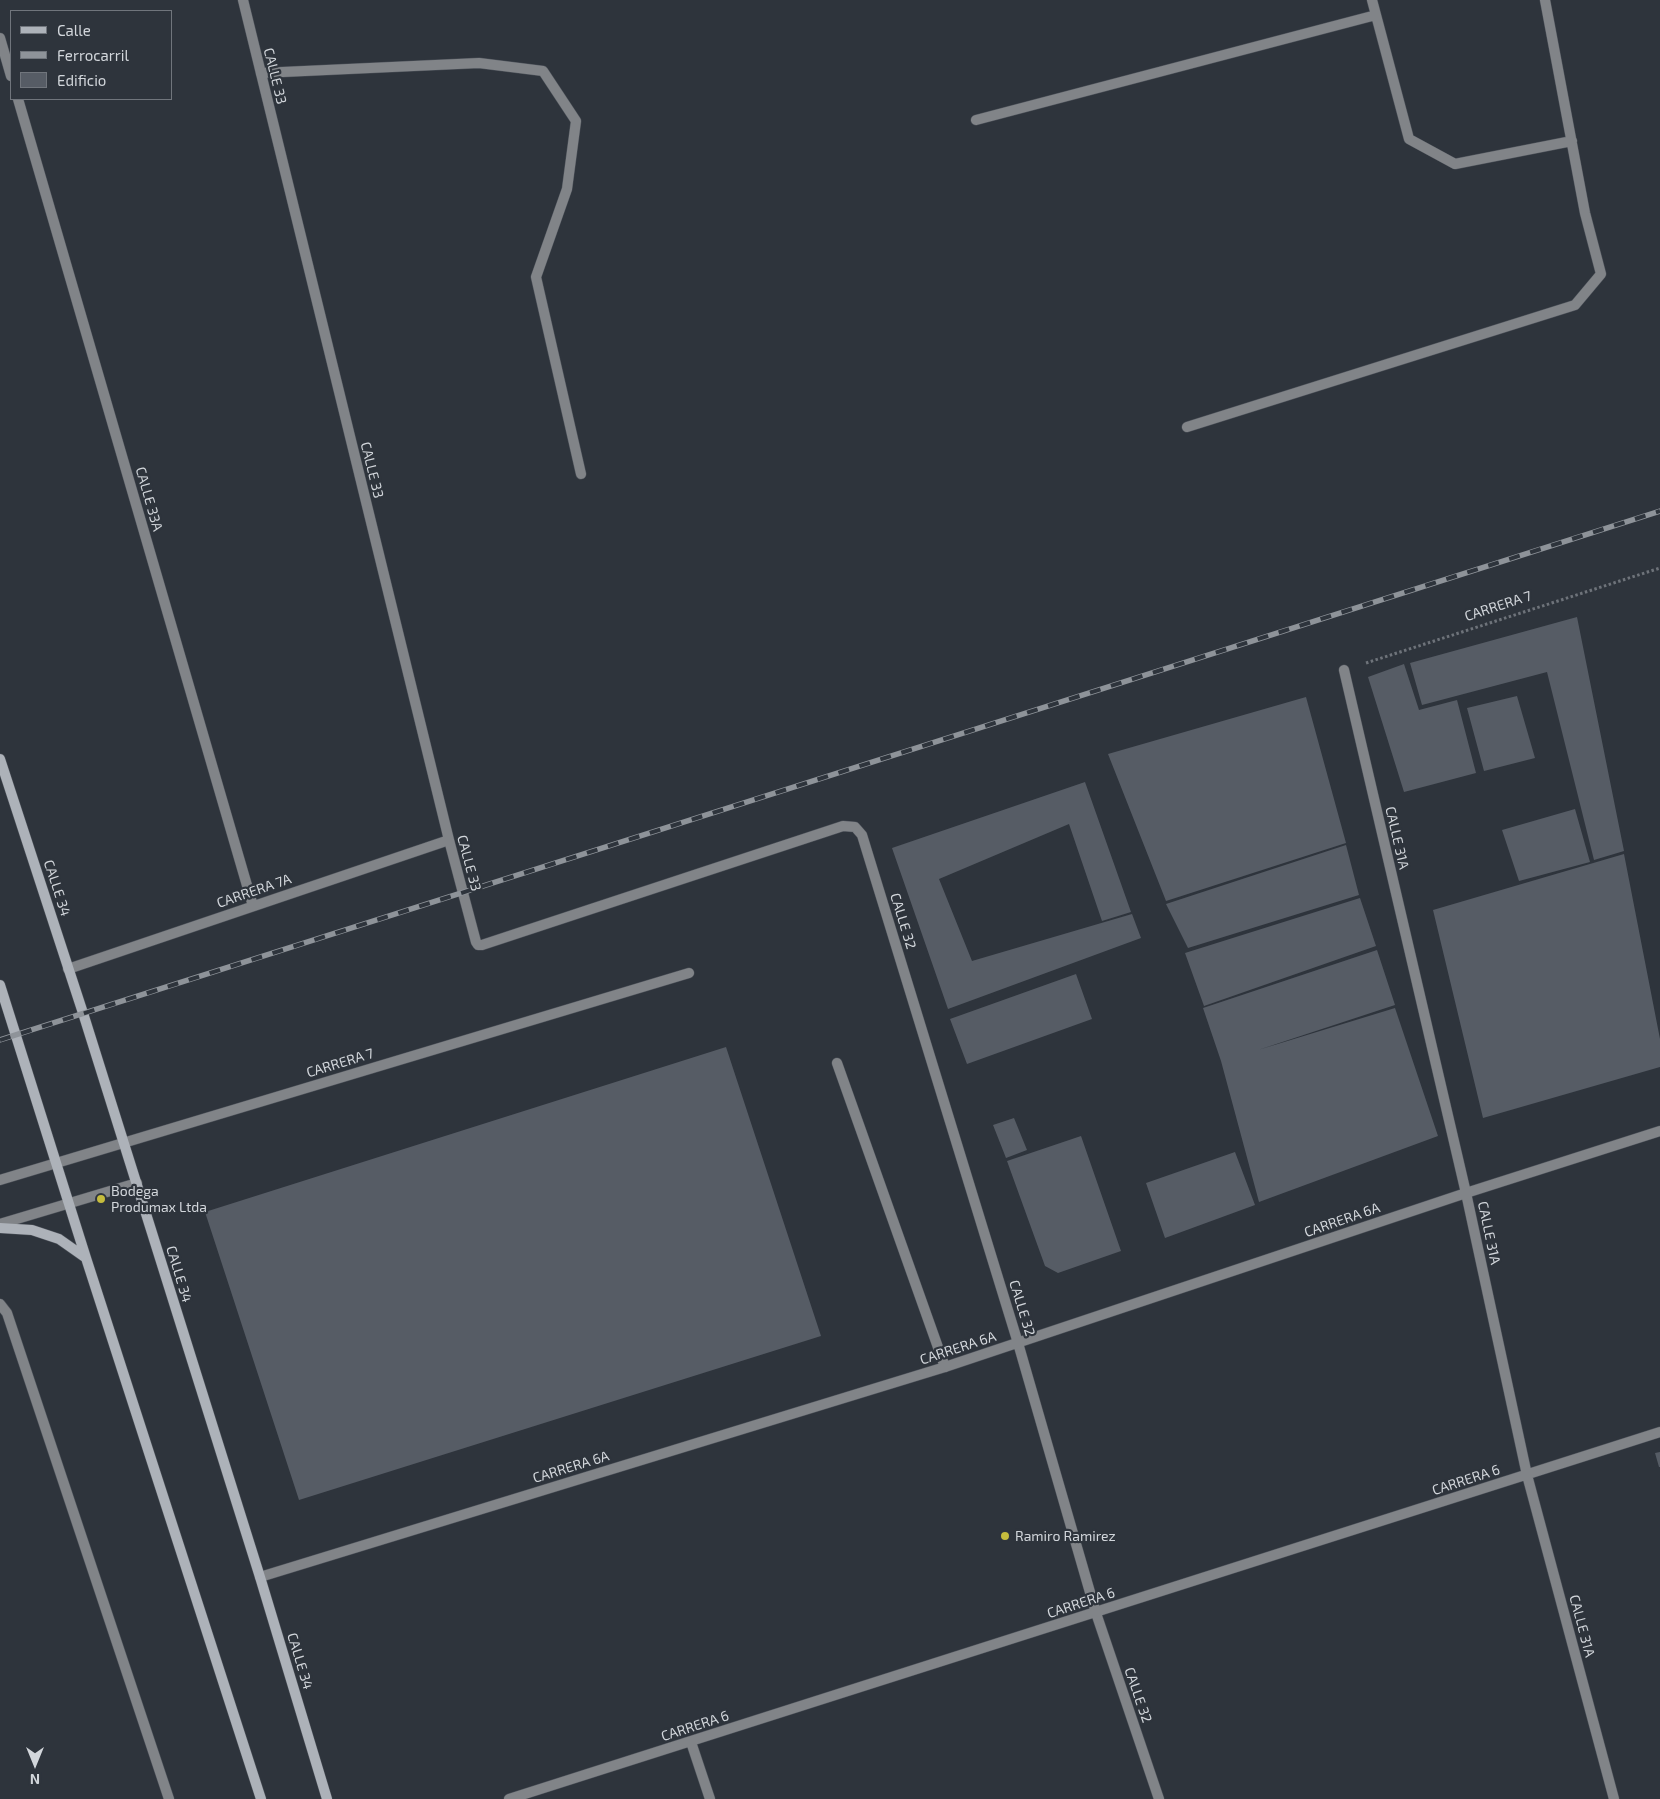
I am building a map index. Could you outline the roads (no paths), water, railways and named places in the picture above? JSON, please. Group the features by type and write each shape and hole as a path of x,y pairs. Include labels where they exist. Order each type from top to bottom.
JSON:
{"main road":[{"name":"CALLE 34","path":"0,759 137,1184 260,1577 327,1799"},
{"path":"0,985 261,1799"},
{"path":"0,1228 32,1230 59,1239 86,1258"}],"street":[{"name":"CALLE 33","path":"242,0 449,840 478,945"},
{"path":"1372,0 1409,139 1455,164 1572,141"},
{"path":"1187,427 1575,305 1601,274 1585,213 1545,0"},
{"path":"976,120 1376,15"},
{"path":"0,38 10,73"},
{"path":"260,73 479,63 543,71 576,122 567,189 536,277 581,474"},
{"name":"CALLE 33A","path":"18,100 253,906"},
{"name":"CALLE 31A","path":"1344,670 1466,1193 1527,1475 1614,1799"},
{"name":"CALLE 32","path":"478,945 843,826 855,827 862,835 1018,1343 1096,1613 1159,1799"},
{"name":"CARRERA 7A","path":"68,968 449,840"},
{"name":"CARRERA 7","path":"0,1180 689,973"},
{"path":"837,1063 945,1367"},
{"name":"CARRERA 6A","path":"260,1577 945,1367 1466,1193 1660,1131"},
{"path":"0,1224 137,1184"},
{"path":"0,1304 7,1313 169,1799"},
{"name":"CARRERA 6","path":"509,1799 1660,1432"},
{"path":"691,1742 710,1799"}],"railway":[{"path":"0,1040 1660,511"}],"place":[{"name":"Bodega Produmax Ltda","path":"101,1199"},
{"name":"Ramiro Ramirez","path":"1005,1536"}]}
